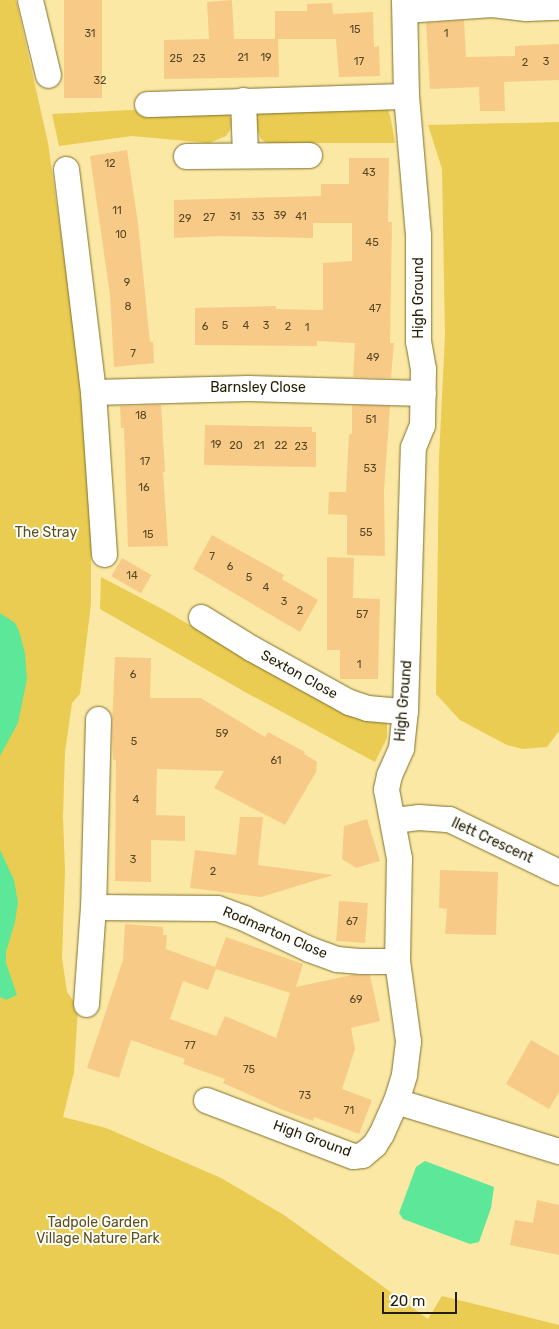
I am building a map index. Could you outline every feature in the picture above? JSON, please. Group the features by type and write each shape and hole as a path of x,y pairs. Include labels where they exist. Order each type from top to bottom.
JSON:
{"street":[{"path":"30,0 48,75"},
{"path":"405,5 492,4 526,8 559,7"},
{"name":"High Ground","path":"206,1100 353,1156 362,1155 374,1145 396,1101 404,1074 408,1041 397,961 400,870 394,820 386,790 387,782 401,748 405,711 413,447 422,425 423,393 423,369 418,342 419,259 416,201 406,96 405,5"},
{"path":"147,104 406,96"},
{"path":"243,100 245,155"},
{"path":"186,156 309,155"},
{"path":"66,169 93,392 104,554"},
{"name":"Barnsley Close","path":"93,392 248,388 423,393"},
{"name":"Sexton Close","path":"201,616 251,648 349,702 367,708 405,711"},
{"path":"86,1004 93,907 98,718"},
{"name":"Ilett Crescent","path":"394,820 426,816 449,820 559,872"},
{"name":"Rodmarton Close","path":"93,907 217,908 231,912 309,949 337,959 397,961"},
{"path":"396,1101 559,1151"}],"green space":[{"path":"0,0 16,0 48,143 82,400 91,529 91,604 80,694 72,703 65,752 63,817 65,871 62,958 67,992 78,1007 74,1072 63,1117 106,1128 221,1178 284,1215 428,1319 442,1296 559,1325 559,1329 0,1329"},
{"path":"382,108 388,110 390,115 395,143 267,143 261,139 255,125 256,115 261,111"},
{"path":"131,110 228,113 232,120 230,130 226,136 209,143 132,136 59,146 52,114"},
{"path":"559,122 559,731 547,747 523,749 507,745 460,720 436,694 439,458 445,335 442,169 428,125"},
{"path":"101,577 164,610 236,652 387,723 387,738 375,762 245,692 100,609"}],"shaded area":[{"path":"0,613 15,623 19,631 25,653 27,679 18,723 0,756"},
{"path":"0,850 14,880 18,902 15,922 6,952 6,963 17,995 6,1000 0,997"},
{"path":"425,1161 494,1187 491,1208 479,1242 470,1244 403,1219 399,1213 416,1167"}],"building":[{"path":"64,0 102,0 102,98 64,98"},
{"path":"232,0 234,39 278,39 279,77 164,79 164,40 209,39 207,2"},
{"path":"332,3 333,14 373,12 374,47 379,46 380,76 339,77 336,39 275,39 275,11 307,11 307,4"},
{"path":"464,20 466,57 515,56 515,46 559,44 559,80 504,82 505,111 480,111 479,87 430,89 426,23"},
{"path":"127,150 138,223 150,342 153,342 154,363 114,367 110,295 90,156"},
{"path":"349,158 389,158 388,222 392,222 390,343 394,343 391,378 353,377 355,343 317,341 317,346 195,345 195,308 276,306 276,309 323,310 323,263 352,261 352,223 313,223 313,238 221,236 174,238 174,200 321,196 321,184 349,184"},
{"path":"161,405 168,546 128,547 124,428 121,428 120,406"},
{"path":"352,405 390,406 384,491 385,556 347,555 347,515 328,514 329,492 346,492 349,434 352,434"},
{"path":"205,425 312,427 312,432 316,432 316,467 204,465"},
{"path":"212,535 284,575 282,579 318,600 300,632 193,569"},
{"path":"327,557 354,558 353,598 380,599 378,679 340,679 340,650 327,650"},
{"path":"122,558 151,575 141,593 112,576"},
{"path":"115,657 151,658 150,698 201,698 265,737 268,732 305,752 304,754 317,762 316,772 285,825 214,788 224,771 157,769 156,815 185,816 185,841 151,840 151,882 115,881 116,760 113,760 112,725"},
{"path":"240,817 263,817 258,865 333,875 261,897 190,888 195,850 236,855"},
{"path":"367,819 380,861 356,868 342,859 344,826"},
{"path":"440,870 498,872 496,935 445,934 447,909 439,908"},
{"path":"339,901 368,903 365,943 336,941"},
{"path":"125,924 163,927 163,935 167,935 166,949 215,967 226,937 303,964 296,987 352,975 370,975 380,1021 351,1028 355,1049 342,1089 372,1100 359,1134 314,1117 313,1121 283,1110 223,1083 225,1079 183,1064 185,1059 131,1040 119,1078 87,1068 123,960","holes":["216,969 290,993 276,1038 225,1016 216,1036 170,1019 183,981 208,990"]},
{"path":"531,1040 559,1056 559,1092 549,1109 506,1084"},
{"path":"537,1200 559,1205 559,1255 510,1245 515,1220 533,1223"}],"park label":[{"name":"The Stray","path":"46,533"},
{"name":"Tadpole Garden Village Nature Park","path":"98,1232"}]}
